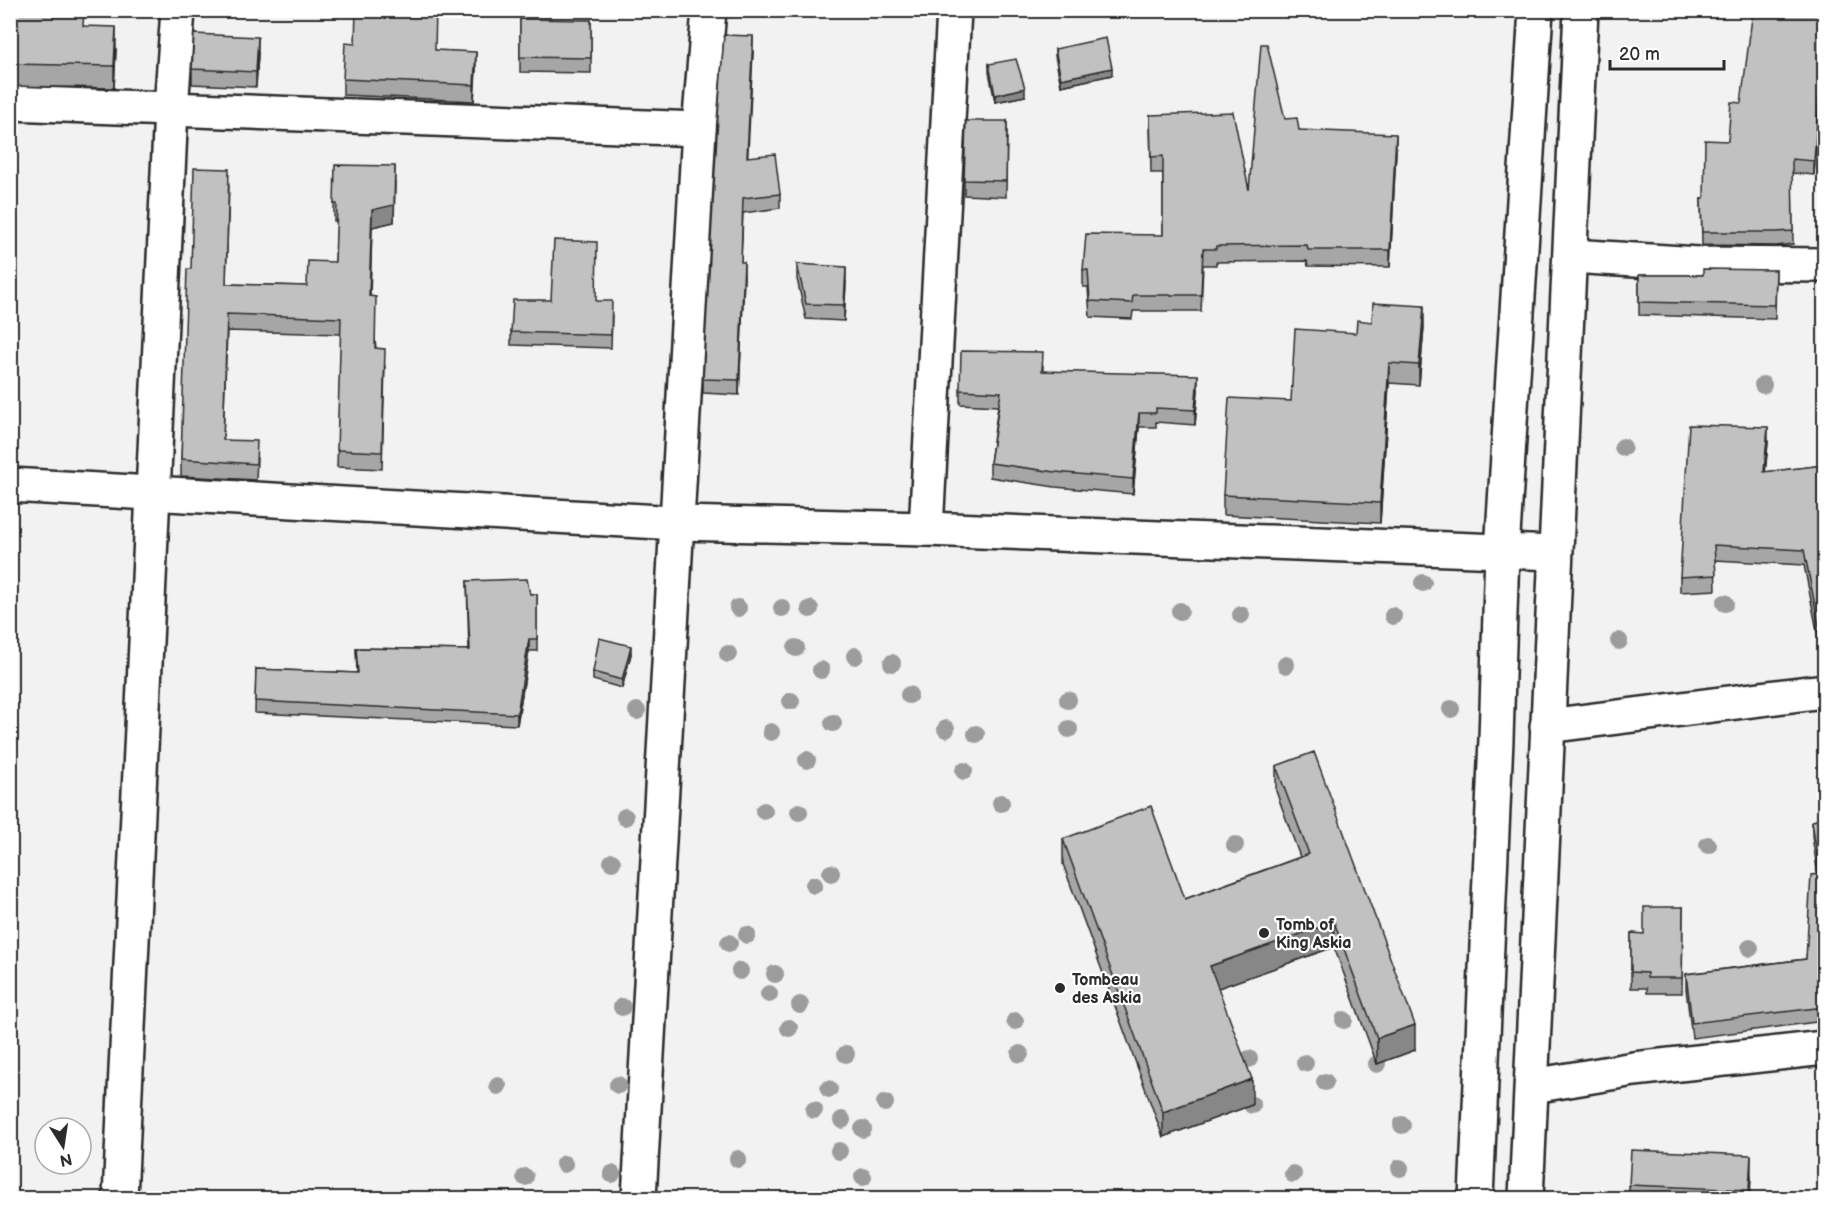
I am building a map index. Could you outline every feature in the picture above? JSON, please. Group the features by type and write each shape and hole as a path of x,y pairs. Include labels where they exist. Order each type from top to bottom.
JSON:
{"street":[{"path":"120,1198 171,109 178,10"},
{"path":"639,1198 699,129 709,10"},
{"path":"926,529 954,10"},
{"path":"1476,1198 1496,762 1502,551 1536,10"},
{"path":"1526,1198 1533,1086 1547,726 1581,10"},
{"path":"10,103 699,129"},
{"path":"1570,256 1698,264 1824,265"},
{"path":"10,485 678,523 926,529 1556,553"},
{"path":"1547,726 1824,691"},
{"path":"1533,1086 1634,1069 1824,1048"}],"building":[{"path":"10,10 84,10 83,26 116,27 114,66 10,64"},
{"path":"356,10 436,10 435,50 476,52 474,85 343,79 345,43 355,44"},
{"path":"1753,10 1824,10 1824,83 1823,96 1819,96 1814,161 1792,159 1793,231 1702,232 1701,198 1704,198 1705,140 1728,141 1731,102 1741,103"},
{"path":"520,19 591,20 591,58 520,57"},
{"path":"194,34 258,37 256,72 192,69"},
{"path":"724,35 753,36 747,157 775,154 780,194 743,198 741,262 744,262 739,380 703,379"},
{"path":"1106,38 1112,68 1061,79 1055,49"},
{"path":"1261,44 1267,44 1285,119 1297,118 1299,130 1396,134 1390,250 1308,250 1307,245 1216,246 1216,249 1203,249 1201,295 1133,295 1132,303 1090,301 1088,270 1083,270 1086,234 1163,235 1163,156 1151,157 1150,115 1233,112 1249,190"},
{"path":"1016,59 1025,88 995,95 989,64"},
{"path":"966,121 1007,121 1006,181 964,180"},
{"path":"335,165 395,166 394,205 372,210 369,296 376,297 375,348 385,349 382,452 337,450 341,318 227,314 223,440 257,441 256,464 181,459 187,269 191,269 194,168 229,169 226,284 307,286 308,261 335,262 337,204 334,204"},
{"path":"554,240 597,242 596,301 612,301 611,335 511,332 513,300 551,300"},
{"path":"797,264 846,267 844,305 806,304"},
{"path":"1703,269 1776,270 1775,305 1639,302 1639,275 1703,275"},
{"path":"1373,303 1424,306 1419,365 1389,363 1380,503 1223,495 1229,398 1291,401 1295,329 1356,333 1357,320 1372,322"},
{"path":"961,351 1043,352 1042,371 1198,375 1195,410 1156,408 1156,413 1139,413 1133,479 990,463 1001,392 960,390"},
{"path":"1689,425 1768,427 1764,472 1824,465 1824,646 1804,550 1714,545 1716,575 1680,577"},
{"path":"527,579 530,594 537,594 537,639 529,639 517,714 255,701 256,669 358,673 356,648 470,650 467,581"},
{"path":"599,638 631,646 622,680 593,672"},
{"path":"1314,752 1415,1025 1377,1038 1334,922 1210,966 1252,1079 1163,1112 1063,839 1151,806 1185,899 1309,854 1276,766"},
{"path":"1824,819 1824,1007 1692,1023 1686,974 1806,959 1811,875 1820,874 1812,821"},
{"path":"1644,907 1683,907 1682,978 1647,978 1647,973 1631,972 1631,933 1644,934"},
{"path":"1631,1150 1751,1155 1749,1190 1629,1185"}],"place":[{"name":"Tomb of King Askia","path":"1264,933"},
{"name":"Tombeau des Askia","path":"1060,988"}]}
